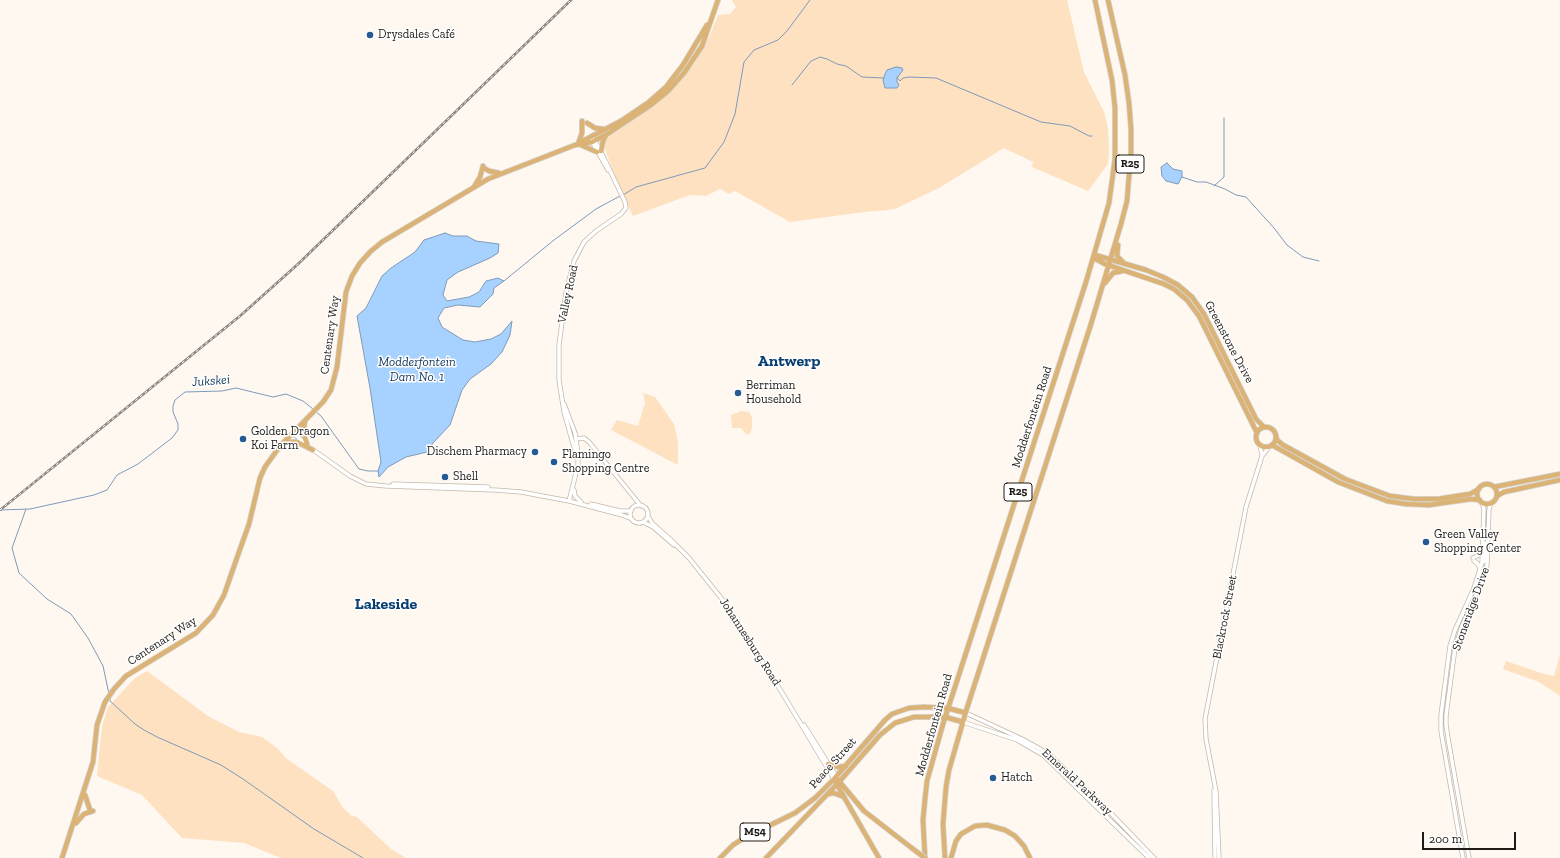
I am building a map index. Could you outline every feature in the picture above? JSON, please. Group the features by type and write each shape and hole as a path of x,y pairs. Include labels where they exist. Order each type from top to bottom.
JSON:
{"main road":[{"name":"Centenary Way","path":"63,858 92,773 97,725 102,708 121,680 139,667 196,633 213,615 224,595 249,524 260,478 265,467 280,446 323,402 331,390 335,380 344,302 348,284 356,269 365,257 376,247 499,173 577,145 608,131 652,105 668,91 684,72 702,46 718,0"},
{"name":"Modderfontein Road","path":"925,858 923,820 927,781 948,708 1105,221 1113,183 1116,132 1115,108 1112,80 1095,0"},
{"name":"R25","path":"945,858 943,824 949,770 963,722 1091,324 1127,201 1131,128 1125,75 1108,0"},
{"path":"584,122 596,128 608,131 599,152 577,145 582,133 584,122"},
{"path":"473,188 484,167 489,171 499,173"},
{"path":"1121,224 1117,253 1119,258 1125,264"},
{"name":"Greenstone Drive","path":"1094,256 1130,272 1169,286 1193,306 1257,433"},
{"name":"Greenstone Drive","path":"1110,263 1125,264 1163,277 1178,285 1192,297 1204,314 1256,419 1264,427"},
{"path":"1091,324 1105,284 1110,275 1118,271 1130,272"},
{"path":"306,419 303,433 307,444"},
{"path":"1560,474 1494,487 1486,484 1470,494 1438,499 1409,499 1390,496 1345,479 1277,440 1270,428 1264,427 1257,433 1256,440 1260,446 1270,446 1338,482 1387,501 1406,504 1429,505 1471,499 1491,503 1497,496 1504,492 1560,480"},
{"path":"1270,446 1275,442 1276,436"},
{"path":"280,446 290,442 297,442 314,450"},
{"path":"1494,487 1497,496"},
{"path":"1478,489 1478,496 1481,501"},
{"name":"Peace Street","path":"720,858 733,845 744,838 795,813 815,798 846,766 885,720 892,714 909,708 924,706 948,708 966,713"},
{"name":"Peace Street","path":"766,858 828,794 887,729 895,723 909,718 945,718"},
{"name":"M54","path":"945,718 963,722"},
{"name":"Centenary Way","path":"63,858 92,762"},
{"path":"828,764 838,767 846,766"},
{"path":"835,778 879,858"},
{"path":"838,783 864,811 925,858"},
{"path":"828,794 834,793 844,796"},
{"path":"76,823 84,814 92,811 85,795"},
{"path":"951,858 956,841 961,834 975,826 987,825 1005,830 1015,836 1024,846 1030,857"}],"street":[{"path":"592,138 599,152"},
{"name":"Valley Road","path":"566,411 563,402 559,366 560,333 566,292 574,261 578,252 589,237 621,214 626,208 619,190 599,152"},
{"path":"566,411 576,439 578,466 574,493 581,502"},
{"path":"566,411 577,458"},
{"path":"293,433 314,450 357,480 366,484 382,486 495,490 541,496 581,502 613,511 632,519 637,523 643,522 648,516 647,511 641,506 588,442 584,438 576,439"},
{"name":"Blackrock Street","path":"1260,446 1262,456"},
{"name":"Blackrock Street","path":"1219,858 1217,802 1206,733 1206,713 1248,499 1262,456 1270,446"},
{"path":"569,500 575,482"},
{"path":"632,519 631,511 635,506 634,496"},
{"path":"569,500 613,511 631,511"},
{"name":"Stoneridge Drive","path":"1463,858 1441,731 1441,715 1452,640 1482,563 1484,509 1481,501"},
{"name":"Stoneridge Drive","path":"1469,858 1448,738 1446,716 1454,652 1462,626 1486,570 1489,538 1489,510 1491,503"},
{"path":"635,506 641,506"},
{"name":"Johannesburg Road","path":"648,516 650,521 682,550 729,610 835,778"},
{"name":"Johannesburg Road","path":"643,522 653,527 699,571"},
{"path":"1482,563 1484,561 1486,544 1489,538"},
{"path":"1480,570 1478,565 1473,560 1479,555 1482,548"},
{"name":"Emerald Parkway","path":"966,713 1022,739 1049,754 1103,805 1154,858"},
{"name":"Johannesburg Road","path":"797,717 828,764 835,778"},
{"name":"Emerald Parkway","path":"963,722 1017,740 1043,755 1149,858"},
{"name":"Blackrock Street","path":"1214,780 1214,858"}],"shaded area":[{"path":"732,0 1067,0 1084,72 1104,112 1108,128 1108,164 1088,191 1032,167 1033,162 1004,148 939,188 895,209 790,222 735,191 729,194 720,189 706,196 690,195 633,216 617,183 604,146 606,139 658,103 673,89 694,64 710,35 718,15 730,14 736,7"},
{"path":"643,393 655,397 674,424 678,442 678,465 611,430 617,420 638,426 645,403"},
{"path":"741,411 749,412 752,417 752,428 750,433 747,435 741,428 732,428 731,415"},
{"path":"1560,655 1560,696 1539,682 1503,669 1506,661 1554,676"},
{"path":"147,671 208,716 239,732 262,737 277,748 287,759 333,791 343,808 352,816 357,817 391,849 406,858 281,858 244,843 182,838 142,795 97,776 102,726 108,707 135,678"}],"water":[{"path":"896,67 902,68 903,70 897,78 899,85 897,88 885,88 883,80 887,70"},
{"path":"1167,163 1173,169 1182,171 1182,177 1178,184 1166,181 1162,176 1161,167"},
{"name":"Modderfontein Dam No. 1","path":"445,233 453,236 467,236 476,241 499,244 498,253 458,272 447,280 443,295 447,301 469,297 479,292 486,281 498,278 504,281 494,288 493,294 480,307 458,305 444,308 438,318 442,327 463,340 475,342 491,339 501,334 512,321 510,335 502,352 491,364 470,379 462,390 450,425 433,443 427,452 406,457 388,467 379,477 378,471 381,462 357,316 366,308 382,276 415,252 424,240"}],"waterway":[{"path":"623,195 636,187 705,168 724,142 735,114 744,62 754,50 778,40 787,31 810,0"},
{"path":"792,85 811,61 820,57 846,66 862,77 884,78"},
{"path":"897,77 900,81 903,78 909,77 936,78 1041,122 1070,126 1089,136 1092,136"},
{"path":"1214,186 1224,177 1224,118"},
{"path":"1182,177 1197,182 1206,182 1236,195 1246,197 1287,245 1303,257 1319,261"},
{"path":"504,281 554,240 596,209 620,196"},
{"name":"Jukskei","path":"0,510 30,509 94,495 107,490 117,475 138,464 172,438 178,430 178,424 173,412 173,406 175,400 185,392 222,391 236,388 273,397 286,394 303,401 313,409"},
{"name":"Jukskei","path":"315,411 321,416 359,469 378,471"},
{"path":"26,509 12,548 19,573 47,599 71,614 88,638 103,666 109,694"},
{"path":"110,699 110,701 135,724 144,730 221,765 314,829 363,858"}],"railway":[{"path":"0,510 240,316 297,265 571,0"}],"place":[{"name":"Drysdales Café","path":"370,35"},
{"name":"Berriman Household","path":"738,393"},
{"name":"Golden Dragon Koi Farm","path":"243,439"},
{"name":"Dischem Pharmacy","path":"535,452"},
{"name":"Flamingo Shopping Centre","path":"554,462"},
{"name":"Shell","path":"445,477"},
{"name":"Green Valley Shopping Center","path":"1426,542"},
{"name":"Hatch","path":"993,778"}],"district":[{"name":"Antwerp","path":"789,361"},
{"name":"Lakeside","path":"386,604"}]}
